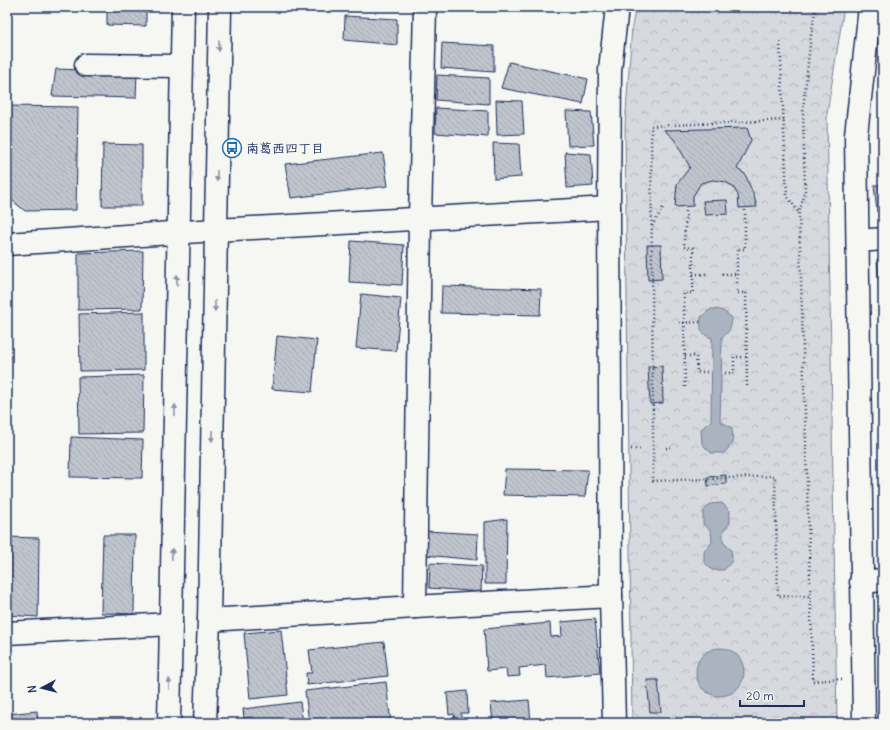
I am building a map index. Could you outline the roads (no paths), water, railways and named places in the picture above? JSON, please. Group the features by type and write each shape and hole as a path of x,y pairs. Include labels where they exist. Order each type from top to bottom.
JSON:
{"street":[{"path":"168,723 183,7"},
{"path":"206,723 220,7"},
{"path":"414,607 425,7"},
{"path":"614,723 611,596 609,208 610,70 616,7"},
{"path":"864,723 856,135 870,7"},
{"path":"86,65 181,66"},
{"path":"7,244 216,230 609,208"},
{"path":"858,241 883,239"},
{"path":"861,582 883,580"},
{"path":"209,620 611,596"},
{"path":"7,632 171,624"}],"place":[{"name":"南葛西四丁目","path":"232,148"}]}
